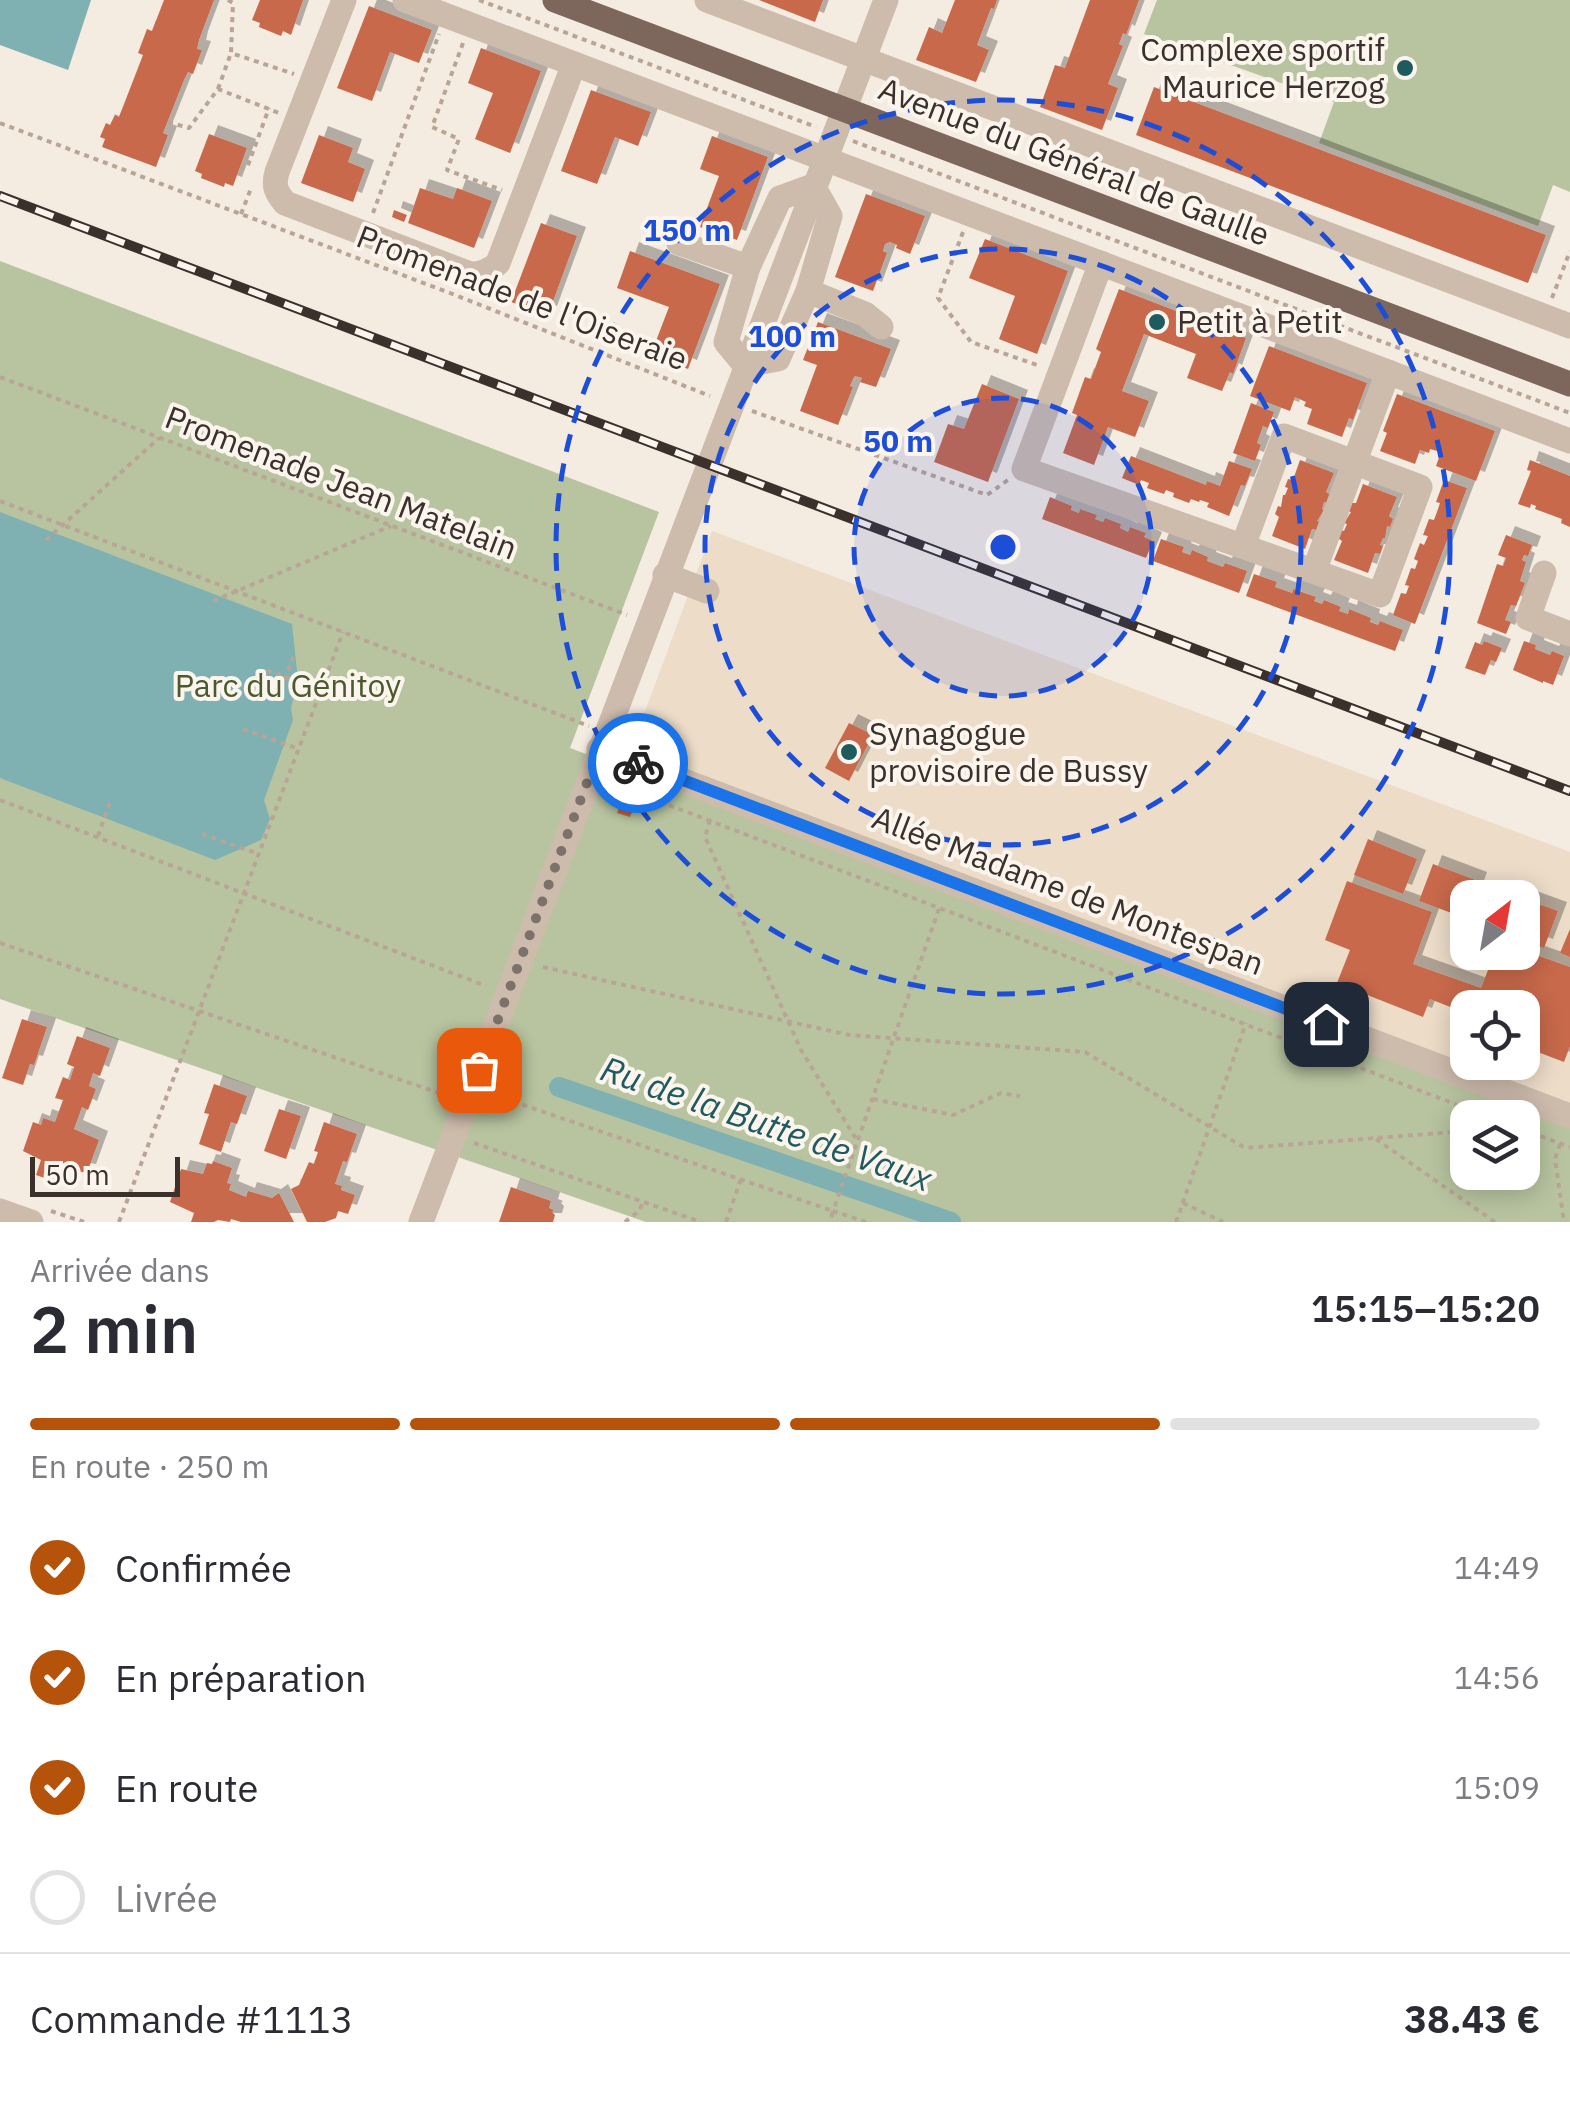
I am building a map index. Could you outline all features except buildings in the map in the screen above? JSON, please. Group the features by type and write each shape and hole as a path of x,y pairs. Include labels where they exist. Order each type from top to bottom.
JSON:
{"main road":[{"name":"Avenue du Général de Gaulle","path":"555,0 1570,384"}],"street":[{"path":"344,0 274,184 285,203 470,274 492,269 498,263 574,64"},
{"path":"405,0 465,13 574,64 829,146 970,214 1570,440"},
{"name":"Avenue du Général de Gaulle","path":"707,0 1558,321"},
{"path":"421,1222 594,738 648,623 886,0"},
{"path":"746,366 726,342 748,268 780,198 813,186"},
{"path":"746,366 778,359 808,291 830,216 813,186"},
{"path":"679,243 748,268"},
{"path":"1101,263 1024,469 1380,595 1420,487 1284,436 1243,546"},
{"path":"808,291 865,314 880,327"},
{"path":"1314,571 1388,372"},
{"path":"1544,573 1528,618 1570,634"},
{"path":"666,575 706,591"},
{"name":"Allée Madame de Montespan","path":"594,738 1570,1116"},
{"path":"0,1211 32,1222"}],"path":[{"path":"168,122 188,128 218,89 231,53 233,3 228,0"},
{"path":"366,232 465,13"},
{"path":"465,13 1570,413"},
{"path":"465,13 432,127 459,140 447,170 522,198"},
{"path":"231,53 294,74"},
{"path":"218,89 279,112"},
{"path":"240,167 247,168 269,108"},
{"name":"Promenade de l'Oiseraie","path":"0,124 450,293 731,404 987,496 1024,469"},
{"path":"970,214 938,298 971,342 1058,373"},
{"path":"1558,321 1570,251"},
{"name":"Promenade Jean Matelain","path":"0,377 648,623"},
{"path":"46,540 159,438"},
{"path":"0,501 61,528 343,632 594,738"},
{"path":"213,601 391,526"},
{"path":"119,1222 343,632"},
{"path":"278,699 292,657"},
{"path":"267,670 321,690"},
{"path":"243,729 299,748"},
{"path":"610,782 1450,1102"},
{"path":"0,800 490,987"},
{"path":"98,837 110,802"},
{"path":"710,820 705,837 788,1020 858,1144"},
{"path":"202,834 259,854"},
{"path":"830,1222 940,906"},
{"path":"0,943 440,1095 450,1095"},
{"path":"540,967 849,1035 1086,1052 1244,1148 1450,1133"},
{"path":"1176,1222 1246,1024"},
{"path":"873,1098 953,1114 1000,1092 1020,1096"},
{"path":"493,1094 866,1222"},
{"path":"1540,1136 1570,1147"},
{"path":"1375,1139 1495,1222"},
{"path":"474,1144 701,1222"},
{"path":"1560,1144 1555,1159 1564,1222"},
{"path":"726,1222 741,1179"},
{"path":"625,1222 639,1211 642,1202"},
{"path":"1183,1203 1223,1222"}],"green space":[{"name":"Complexe sportif Maurice Herzog","path":"1157,0 1570,0 1570,192 1553,185 1538,226 1319,143 1334,102 1144,34"},
{"name":"Parc du Génitoy","path":"0,261 659,512 570,748 1501,1100 1450,1100 1450,1190 1540,1190 1540,1115 1570,1126 1570,1222 646,1222 0,999"}],"shaded area":[{"path":"712,531 1570,852 1570,1126 1540,1115 1540,1100 1501,1100 624,768"}],"water":[{"path":"0,0 91,0 68,70 0,45"},
{"path":"0,512 292,624 298,680 291,708 293,720 264,800 270,819 261,840 215,860 0,778"}],"waterway":[{"name":"Ru de la Butte de Vaux","path":"559,1087 951,1222"}],"railway":[{"path":"0,196 1570,791"}],"way so far":[{"path":"479,1070 600,748 638,763"}],"place":[{"name":"Complexe sportif Maurice Herzog","path":"1405,68"},
{"name":"Petit à Petit","path":"1157,322"},
{"name":"Synagogue provisoire de Bussy","path":"849,752"}],"route":[{"path":"638,763 1326,1024"}]}
